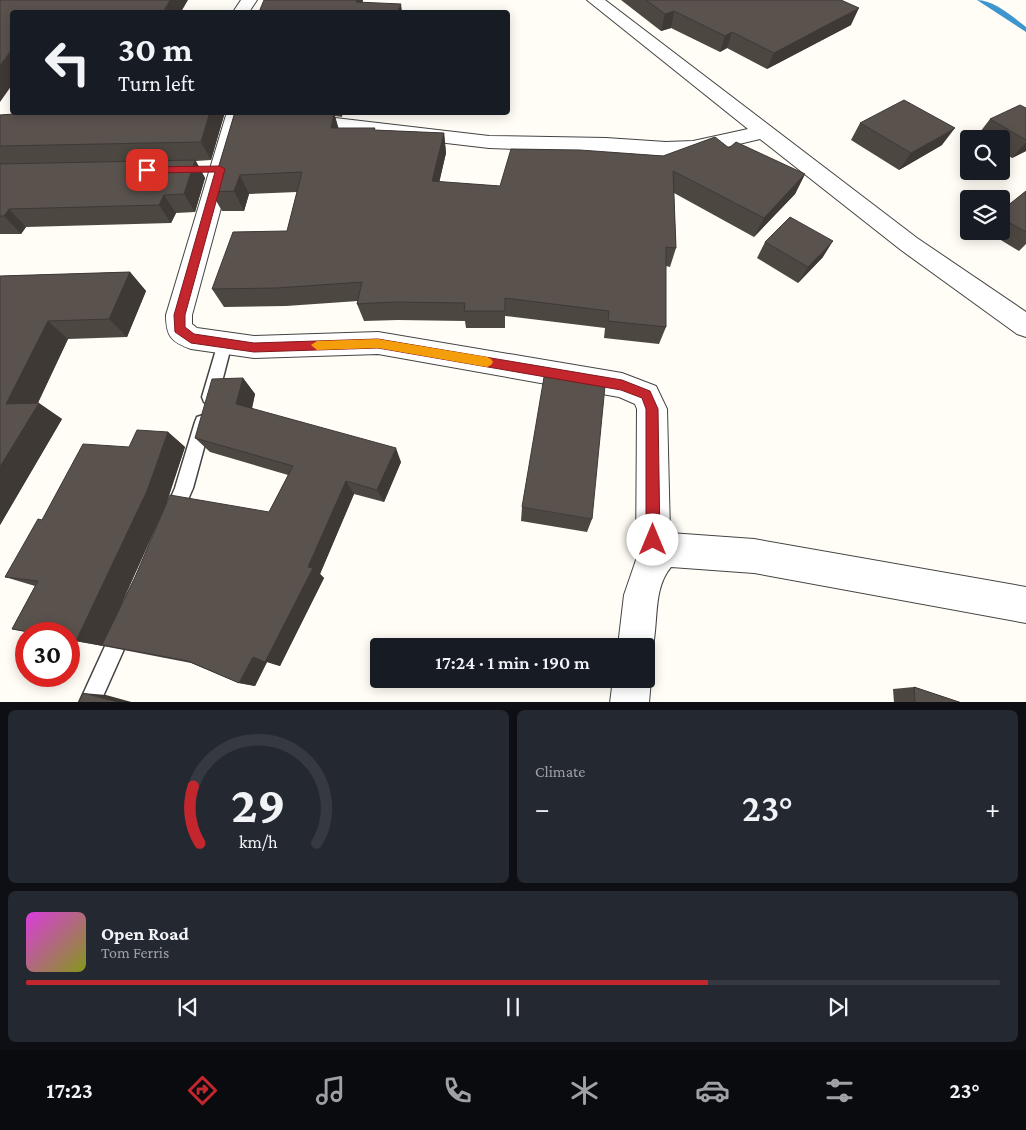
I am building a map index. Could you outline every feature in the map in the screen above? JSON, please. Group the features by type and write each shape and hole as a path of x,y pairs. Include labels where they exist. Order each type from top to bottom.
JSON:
{"street":[{"path":"595,0 762,132 909,244 1026,326"},
{"path":"243,115 211,169 179,315 179,329 191,338 254,347 378,343 622,385 646,395 652,409 654,559"},
{"path":"286,119 489,142 666,149 693,148 762,132"},
{"path":"637,638 644,577 654,559 664,550 754,556 1026,605"},
{"path":"629,702 631,688"}],"lane":[{"path":"166,533 184,488 225,343"},
{"path":"89,702 130,614"}],"building":[{"path":"0,0 170,0 164,10 10,10 10,52 0,65"},
{"path":"264,0 357,0 356,2 401,4 398,10 260,10"},
{"path":"646,0 841,0 859,8 774,53 732,32 725,36 674,11 665,14"},
{"path":"904,100 955,128 911,153 860,123"},
{"path":"1020,105 1026,108 1026,140 1010,130 990,119"},
{"path":"0,115 209,115 201,142 0,146"},
{"path":"234,115 334,115 331,128 375,128 374,130 444,133 432,181 500,186 511,149 580,150 663,156 715,137 729,148 736,142 805,174 764,218 673,171 676,248 666,247 666,327 608,321 609,311 505,298 505,311 464,311 465,303 393,302 357,304 362,282 277,288 212,289 233,232 287,231 302,172 240,175 234,191 211,192"},
{"path":"195,160 184,194 164,195 159,205 9,209 4,216 0,216 0,164"},
{"path":"1026,191 1026,232 1010,223 1010,204"},
{"path":"790,217 833,241 808,267 765,242"},
{"path":"130,272 109,319 48,321 6,404 39,403 0,467 0,276"},
{"path":"544,377 605,386 592,519 522,507"},
{"path":"243,378 236,404 396,448 377,490 346,481 308,567 313,568 265,662 253,657 239,683 188,661 102,645 135,577 170,495 269,512 293,466 195,438 212,379"},
{"path":"137,430 168,432 147,491 80,633 80,622 16,622 38,581 5,577 38,519 42,520 83,444 129,447"},
{"path":"914,687 959,702 915,702"},
{"path":"83,693 117,702 79,702"}],"waterway":[{"path":"980,0 1008,16 1026,30"}],"slow traffic":[{"path":"317,345 378,343 487,362"}],"route":[{"path":"147,170 220,169 179,315 179,329 191,338 254,347 378,343 622,385 646,395 652,409 653,540"}]}
